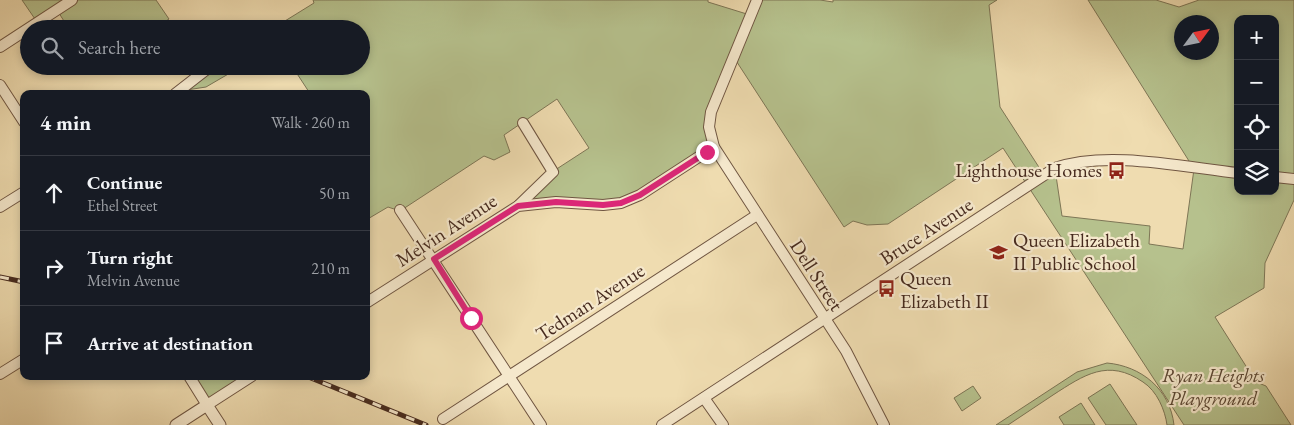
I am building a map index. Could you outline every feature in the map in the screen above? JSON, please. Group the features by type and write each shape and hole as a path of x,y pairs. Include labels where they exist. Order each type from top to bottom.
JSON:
{"street":[{"path":"41,20 72,0"},
{"path":"714,147 709,127 711,112 757,0"},
{"path":"0,47 20,34"},
{"path":"180,90 199,75"},
{"path":"0,85 20,116"},
{"path":"518,206 553,172 523,123"},
{"name":"Melvin Avenue","path":"370,300 518,206 550,202 603,205 621,203 640,195 714,147"},
{"name":"Dell Street","path":"714,147 855,367 884,425"},
{"name":"Bruce Avenue","path":"662,425 1044,174 1062,166 1082,161 1106,159 1234,173"},
{"path":"1279,177 1294,179"},
{"path":"0,207 20,194"},
{"path":"400,210 434,259 541,425"},
{"name":"Tedman Avenue","path":"443,419 757,215"},
{"path":"0,374 20,362"},
{"path":"191,380 220,425"},
{"path":"176,425 246,380"},
{"path":"704,398 723,425"}],"green space":[{"path":"22,0 156,0 169,19 63,20 57,10 40,20 36,20"},
{"name":"Ryan Heights Playground","path":"313,0 708,0 708,2 750,15 756,0 820,0 833,2 833,0 997,0 989,5 1000,107 1044,175 1055,169 1062,216 1150,226 1149,244 1183,249 1194,169 1088,0 1156,0 1179,7 1199,0 1294,0 1294,200 1265,263 1264,288 1215,317 1256,382 1266,386 1291,425 1184,425 1003,148 888,224 867,225 853,221 844,227 733,56 711,111 713,147 630,199 517,205 552,172 589,148 557,99 504,135 510,152 494,160 484,156 400,211 388,207 370,218 370,90 308,90 298,75 370,75 370,20 287,20 314,3"},
{"path":"200,75 227,75 206,87 181,90"},
{"path":"1107,363 1131,369 1142,374 1152,382 1167,401 1174,425 1167,425 1160,401 1148,386 1130,375 1119,371 1107,370 1096,372 1075,381 1008,425 996,425 1077,372"},
{"path":"193,380 245,380 208,404"},
{"path":"1110,384 1137,425 1106,425 1088,398"},
{"path":"973,386 981,398 962,411 954,398"},
{"path":"1081,403 1095,425 1064,425 1059,417"}],"railway":[{"path":"0,277 20,281"},
{"path":"316,380 426,425"}],"place":[{"name":"Lighthouse Homes","path":"1116,170"},
{"name":"Queen Elizabeth II Public School","path":"999,252"},
{"name":"Queen Elizabeth II","path":"886,289"}],"route":[{"path":"471,318 434,259 518,206 556,202 603,205 621,203 640,195 707,152"}]}
